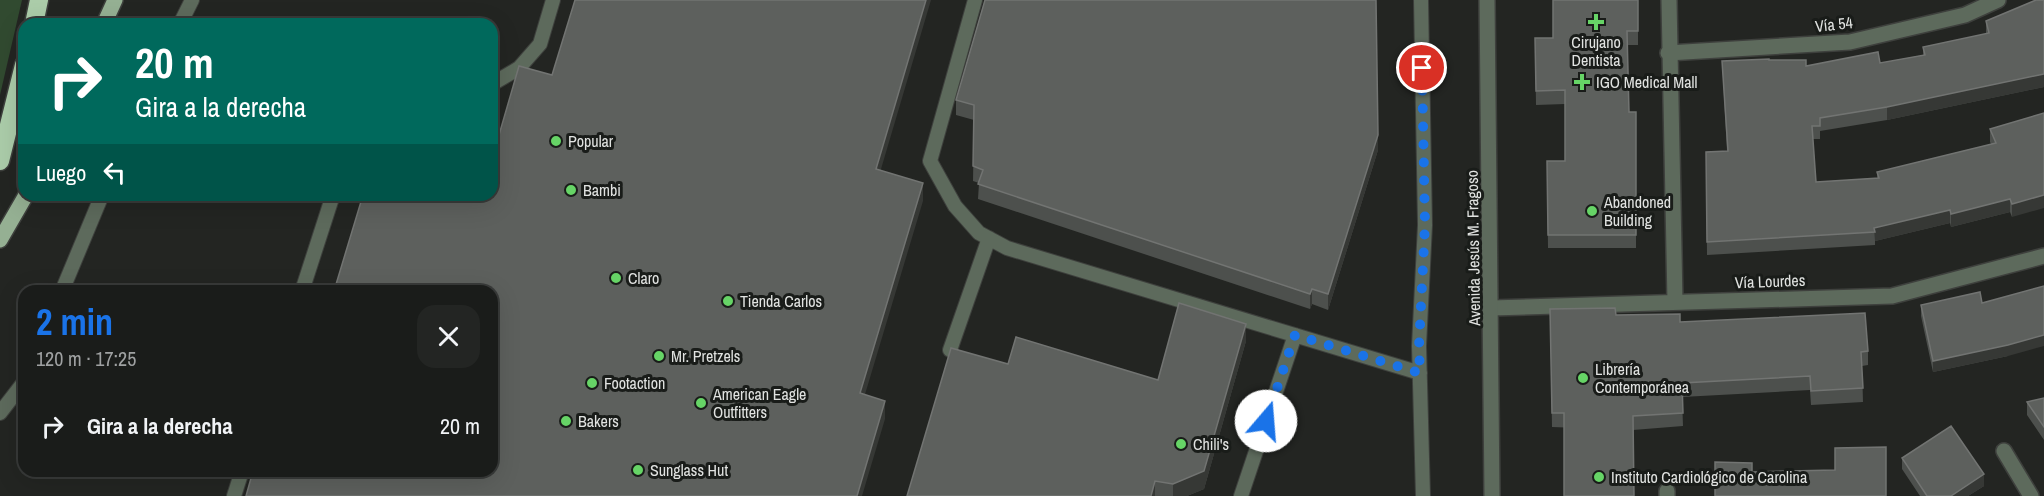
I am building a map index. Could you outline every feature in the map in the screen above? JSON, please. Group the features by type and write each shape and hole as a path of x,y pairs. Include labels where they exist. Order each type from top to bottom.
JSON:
{"highway":[{"path":"34,18 39,0"},
{"path":"0,161 18,89"}],"main road":[{"path":"107,18 115,0"},
{"path":"0,240 23,201"}],"street":[{"name":"Avenida Jesús M. Fragoso","path":"1487,0 1492,496"},
{"path":"1669,0 1668,53 1675,302"},
{"name":"Vía 54","path":"1668,53 1850,42 1965,15 1998,0"},
{"name":"Vía Lourdes","path":"1491,308 1892,296 2044,256"},
{"path":"2004,451 2031,496"}],"lane":[{"path":"183,18 192,0"},
{"path":"498,80 519,68 540,44 553,0"},
{"path":"975,0 930,161 955,206 979,233 1007,248 1420,373"},
{"path":"1421,0 1425,225 1419,346 1424,496"},
{"path":"64,285 100,201"},
{"path":"304,285 331,201"},
{"path":"950,351 989,238"},
{"path":"1241,496 1295,335"},
{"path":"0,413 18,390"},
{"path":"234,496 240,477"}],"green space":[{"path":"0,0 22,0 0,95"}],"building":[{"path":"575,0 926,0 876,169 923,183 860,393 885,401 857,496 246,496 251,477 498,477 498,285 336,285 361,201 498,201 498,138 519,66 552,75"},
{"path":"985,0 1376,0 1378,135 1328,294 1312,289 1310,294 978,184 983,170 973,166 974,105 956,100"},
{"path":"1553,0 1638,0 1638,31 1627,31 1629,112 1636,112 1636,235 1548,235 1547,161 1565,161 1565,90 1536,91 1535,38 1553,38"},
{"path":"2036,0 2044,0 2044,74 1887,107 1820,118 1820,126 1812,126 1816,182 1879,178 1877,172 1996,143 1990,129 2044,113 2044,195 2012,204 2010,199 1951,214 1950,210 1874,228 1875,232 1707,242 1706,152 1728,151 1722,61 1806,60 1806,66 1878,52 1880,63 1925,55 1923,47 1989,33 1986,21"},
{"path":"2044,286 2044,335 1933,361 1921,305 1980,292 1982,303"},
{"path":"1179,303 1246,324 1204,471 1173,484 1155,481 1151,496 907,496 951,348 1008,364 1016,337 1158,380"},
{"path":"1615,308 1616,315 1680,314 1680,322 1865,313 1868,351 1861,352 1863,388 1811,391 1810,376 1682,383 1683,413 1633,416 1634,496 1564,496 1564,413 1552,413 1550,309"},
{"path":"2044,398 2044,427 2027,402"},
{"path":"1951,426 1984,474 1951,496 1927,496 1902,458"},
{"path":"1886,447 1886,496 1715,496 1715,462 1752,463 1752,472 1835,470 1835,448"}],"place":[{"name":"Cirujano Dentista","path":"1596,22"},
{"name":"IGO Medical Mall","path":"1582,82"},
{"name":"Popular","path":"556,141"},
{"name":"Bambi","path":"571,190"},
{"name":"Abandoned Building","path":"1592,211"},
{"name":"Claro","path":"616,278"},
{"name":"Tienda Carlos","path":"728,301"},
{"name":"Mr. Pretzels","path":"659,356"},
{"name":"Librería Contemporánea","path":"1583,378"},
{"name":"Footaction","path":"592,383"},
{"name":"American Eagle Outfitters","path":"701,403"},
{"name":"Bakers","path":"566,421"},
{"name":"Chili's","path":"1181,444"},
{"name":"Sunglass Hut","path":"638,470"},
{"name":"Instituto Cardiológico de Carolina","path":"1599,477"}],"route":[{"path":"1266,421 1295,335 1420,373 1419,346 1425,225 1422,68"}]}
